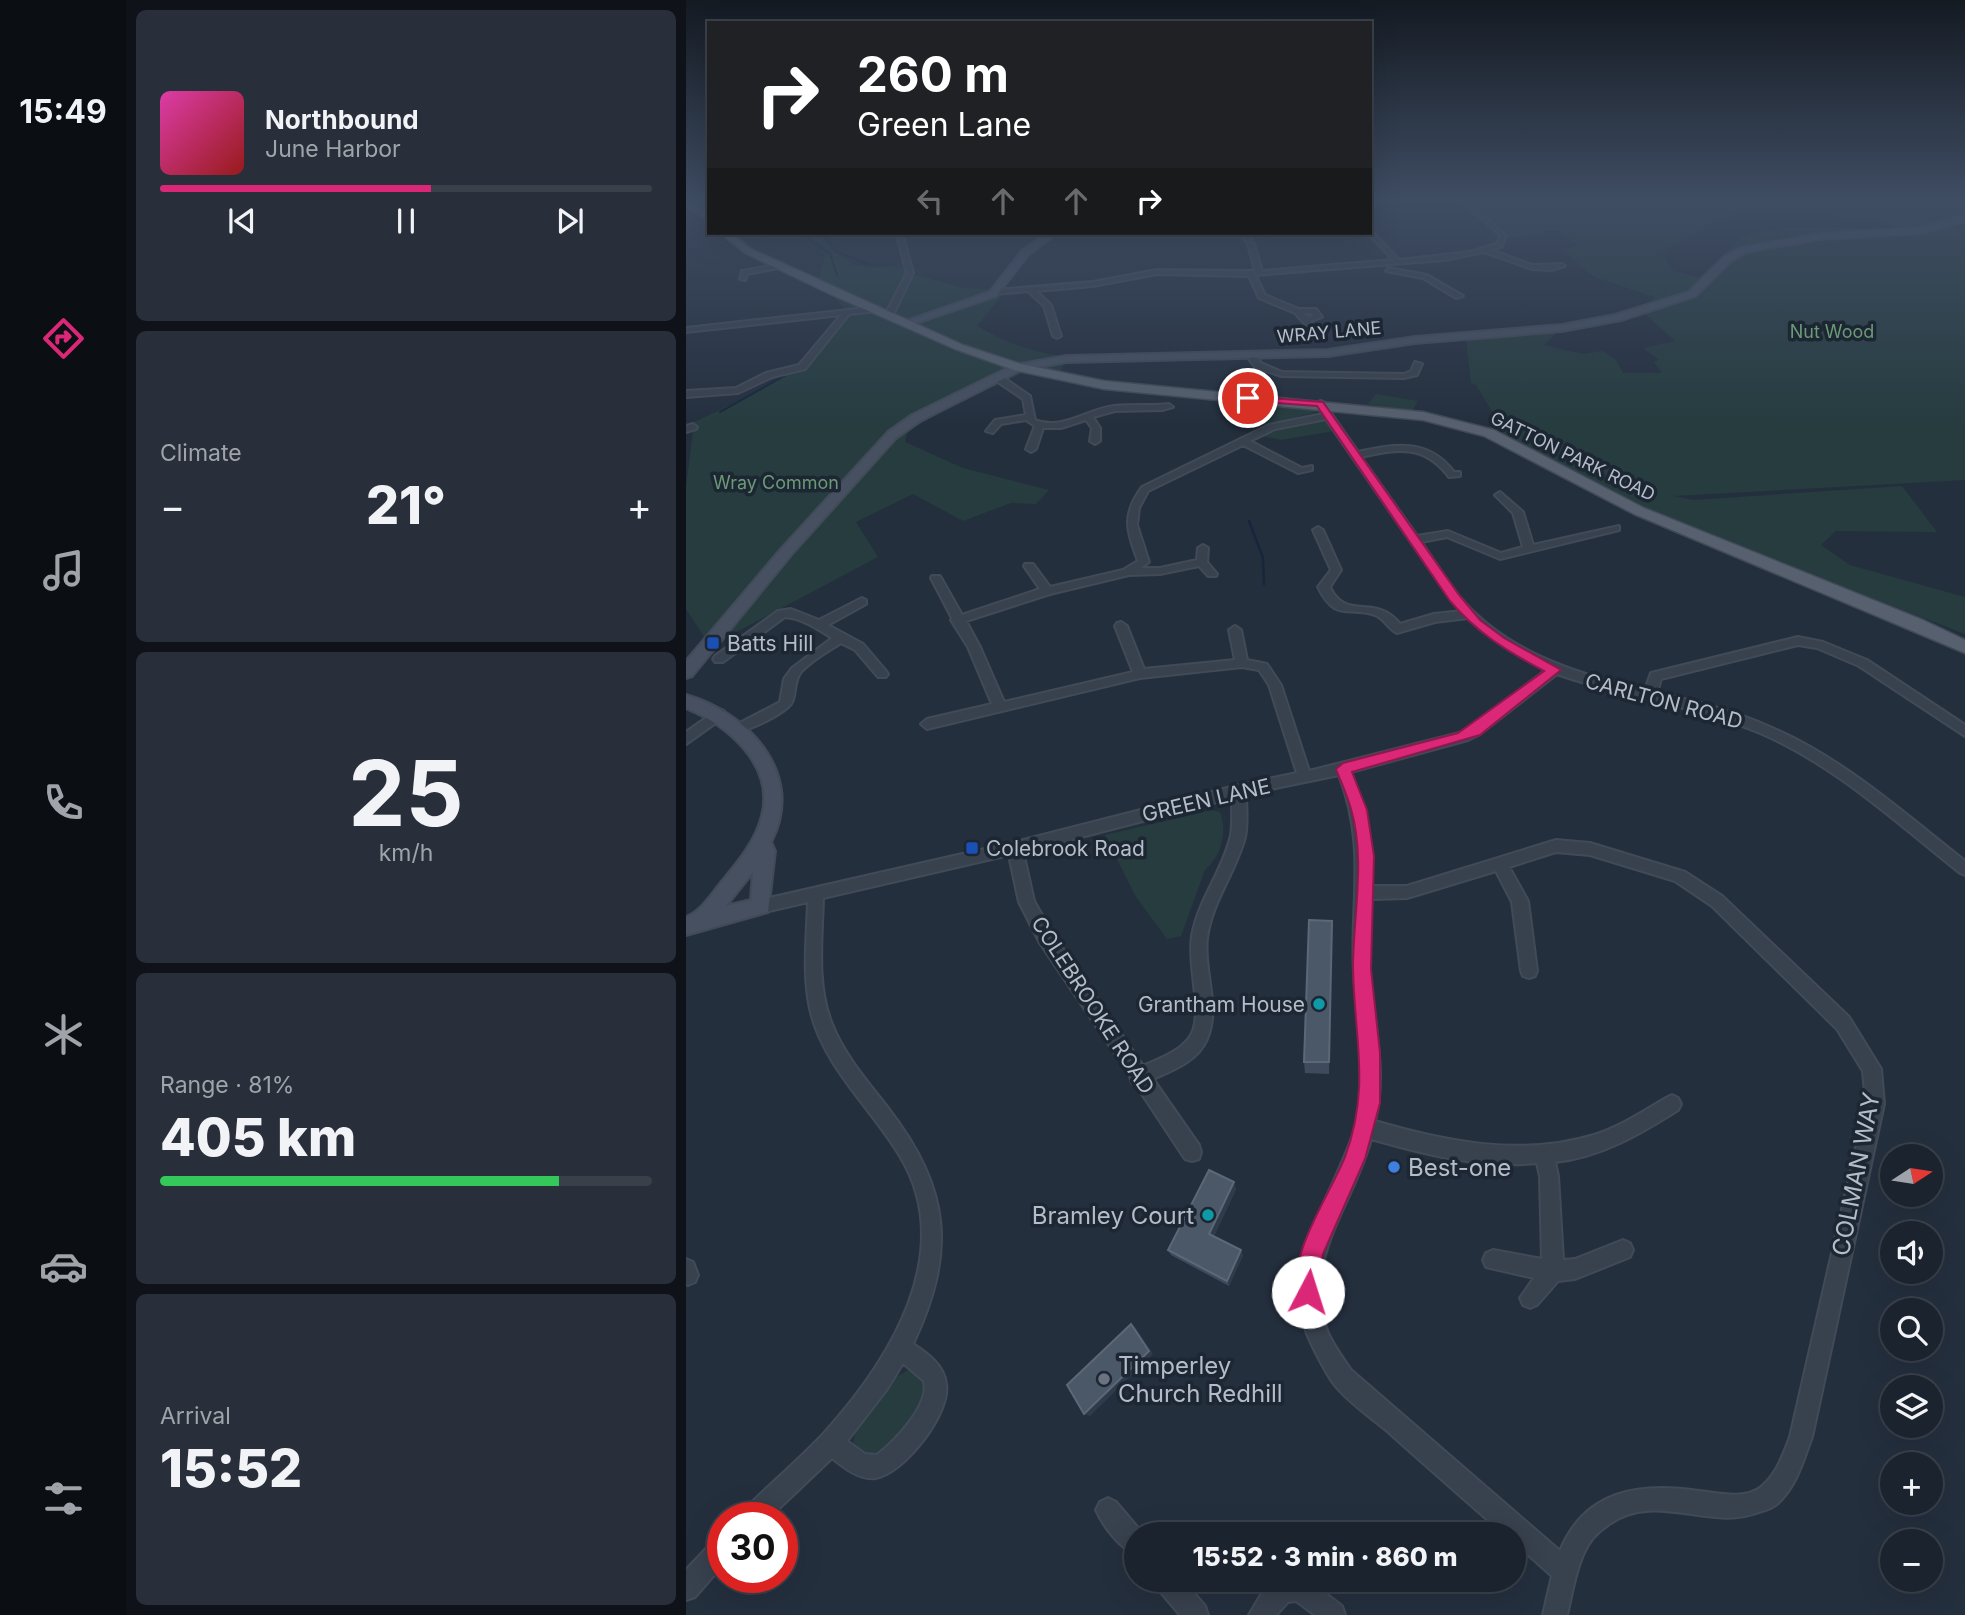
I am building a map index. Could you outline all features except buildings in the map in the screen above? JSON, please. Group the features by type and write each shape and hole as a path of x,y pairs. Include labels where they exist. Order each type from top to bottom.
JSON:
{"main road":[{"name":"GATTON PARK ROAD","path":"801,275 959,347 1018,367 1104,385 1423,416 1489,433 1639,511 1965,647"}],"street":[{"path":"889,315 909,275"},
{"path":"996,292 1008,275"},
{"path":"906,323 996,292 1093,284 1139,275"},
{"path":"1256,275 1262,296 1298,311 1317,336"},
{"path":"1421,275 1459,296"},
{"name":"WRAY LANE","path":"1018,367 1048,361 1328,354 1415,340 1526,332 1607,321 1700,290 1713,275"},
{"path":"1031,290 1047,305 1057,336"},
{"path":"686,330 876,309"},
{"path":"1298,311 1308,310 1318,314 1314,320 1306,320"},
{"path":"686,394 738,390 769,375 798,369 847,312"},
{"path":"1251,356 1258,365 1271,372 1294,374 1407,376 1413,373 1418,364"},
{"path":"1037,371 1048,361"},
{"path":"686,672 786,552 892,435 916,418 1018,367"},
{"path":"998,378 1027,398 1029,417 1039,426"},
{"name":"CARLTON ROAD","path":"1320,404 1468,614 1499,641 1554,670 1723,715 1786,740 1850,780 1965,869"},
{"path":"1039,426 1089,418 1106,409 1169,407"},
{"path":"1160,571 1144,562 1130,516 1145,489 1272,428 1328,416"},
{"path":"990,431 998,422 1029,417"},
{"path":"1089,418 1096,428 1095,441"},
{"path":"1031,449 1039,426"},
{"path":"1244,441 1302,471"},
{"path":"1356,455 1402,446 1424,451 1459,469"},
{"path":"1424,451 1440,446"},
{"path":"1500,495 1518,512 1529,550"},
{"path":"1415,540 1448,534 1500,556 1615,528"},
{"path":"1318,530 1336,570 1324,587 1328,600 1336,608 1385,615 1399,633 1434,618 1468,614"},
{"path":"1203,548 1202,562 1212,574"},
{"path":"1127,572 1144,562"},
{"path":"957,620 1047,591 1127,572 1160,571 1202,562"},
{"path":"1029,566 1047,591"},
{"path":"936,578 974,647 1000,708"},
{"path":"820,625 862,602"},
{"path":"719,659 782,614 791,613 859,646 882,674"},
{"path":"1121,626 1140,674"},
{"path":"1235,630 1242,663"},
{"path":"741,728 784,705 789,699 786,686 791,676 840,638"},
{"path":"1650,697 1655,676 1667,672 1798,641 1817,643 1848,655 1965,731"},
{"path":"927,724 1140,674 1242,663 1263,667 1275,685 1306,778"},
{"name":"GREEN LANE","path":"808,897 1015,848 1239,790 1343,769 1462,737 1475,732 1554,670"},
{"path":"686,701 719,713 741,728 760,754 773,790 773,815 762,844 723,896 693,924"},
{"path":"686,739 719,713"},
{"path":"1343,769 1362,821 1365,892 1362,969 1371,1078 1366,1128 1312,1253 1308,1292 1310,1314 1319,1339 1343,1378 1566,1572"},
{"path":"1138,1077 1176,1059 1199,1038 1204,1019 1198,956 1203,918 1207,900 1237,837 1239,790"},
{"path":"761,906 765,851 762,844"},
{"name":"COLMAN WAY","path":"1365,892 1407,892 1548,847 1582,847 1692,881 1717,901 1832,1010 1864,1052 1875,1087 1875,1104 1801,1437 1785,1482 1757,1503 1737,1508 1716,1507 1674,1497 1631,1499 1598,1516 1583,1531 1566,1572 1555,1615"},
{"name":"COLEBROOKE ROAD","path":"1015,848 1027,902 1046,938 1138,1077 1192,1152"},
{"path":"1499,863 1520,901 1529,971"},
{"path":"693,924 808,897 816,994 826,1032 917,1167 933,1213 933,1258 915,1313 899,1348 873,1388 831,1442 769,1502"},
{"path":"1366,1128 1468,1153 1544,1153 1574,1149 1607,1139 1672,1104"},
{"path":"1530,1298 1553,1271 1549,1175 1544,1153"},
{"path":"1493,1260 1553,1271 1575,1269 1623,1250"},
{"path":"831,1442 852,1459 870,1466 888,1462 902,1447 932,1405 936,1387 928,1370 899,1348"},
{"path":"1108,1510 1124,1529"},
{"path":"686,1588 707,1565"},
{"path":"1261,1615 1273,1596 1285,1589 1298,1587 1307,1590 1333,1615"},
{"path":"1177,1592 1196,1615"}],"green space":[{"name":"Wray Common","path":"820,275 917,275 963,288 995,289 1004,293 977,326 1020,346 1067,357 1060,373 1035,367 939,413 908,431 905,442 963,468 1049,490 1036,504 1011,503 963,521 913,494 856,522 878,557 710,646 686,609 686,487 694,422 733,404 782,376 824,344 838,327 845,311 833,294 845,290 819,280"},
{"name":"Nut Wood","path":"1592,275 1690,275 1705,279 1708,275 1965,275 1965,480 1674,496 1693,500 1902,486 1937,532 1836,531 1821,545 1850,565 1965,597 1965,634 1630,504 1489,433 1493,413 1476,385 1471,383 1466,339 1559,331 1544,345 1583,354 1603,351 1616,360 1623,373 1662,373 1654,362 1659,360 1643,348 1675,341 1644,313 1644,308 1655,297"},
{"path":"1376,394 1418,401 1411,412 1368,404"},
{"path":"1204,396 1316,409 1316,412 1265,426"},
{"path":"1321,420 1328,423 1334,431 1281,440 1261,436 1282,427"},
{"path":"1212,810 1220,812 1222,843 1211,865 1205,870 1181,936 1167,939 1136,897 1105,835"},
{"path":"912,1368 923,1372 927,1399 911,1423 879,1456 867,1456 853,1443 855,1433 896,1377"}],"waterway":[{"path":"720,412 793,371"},
{"path":"1249,521 1263,558 1264,584"}],"place":[{"name":"Batts Hill","path":"713,643"},
{"name":"Colebrook Road","path":"972,848"},
{"name":"Grantham House","path":"1319,1004"},
{"name":"Best-one","path":"1394,1167"},
{"name":"Bramley Court","path":"1208,1215"},
{"name":"Timperley Church Redhill","path":"1104,1379"}],"route":[{"path":"1248,398 1320,404 1455,598 1475,622 1499,641 1538,664 1554,670 1475,732 1343,769 1359,810 1366,856 1362,969 1371,1053 1370,1103 1366,1128 1355,1159 1312,1253 1308,1292"}]}
